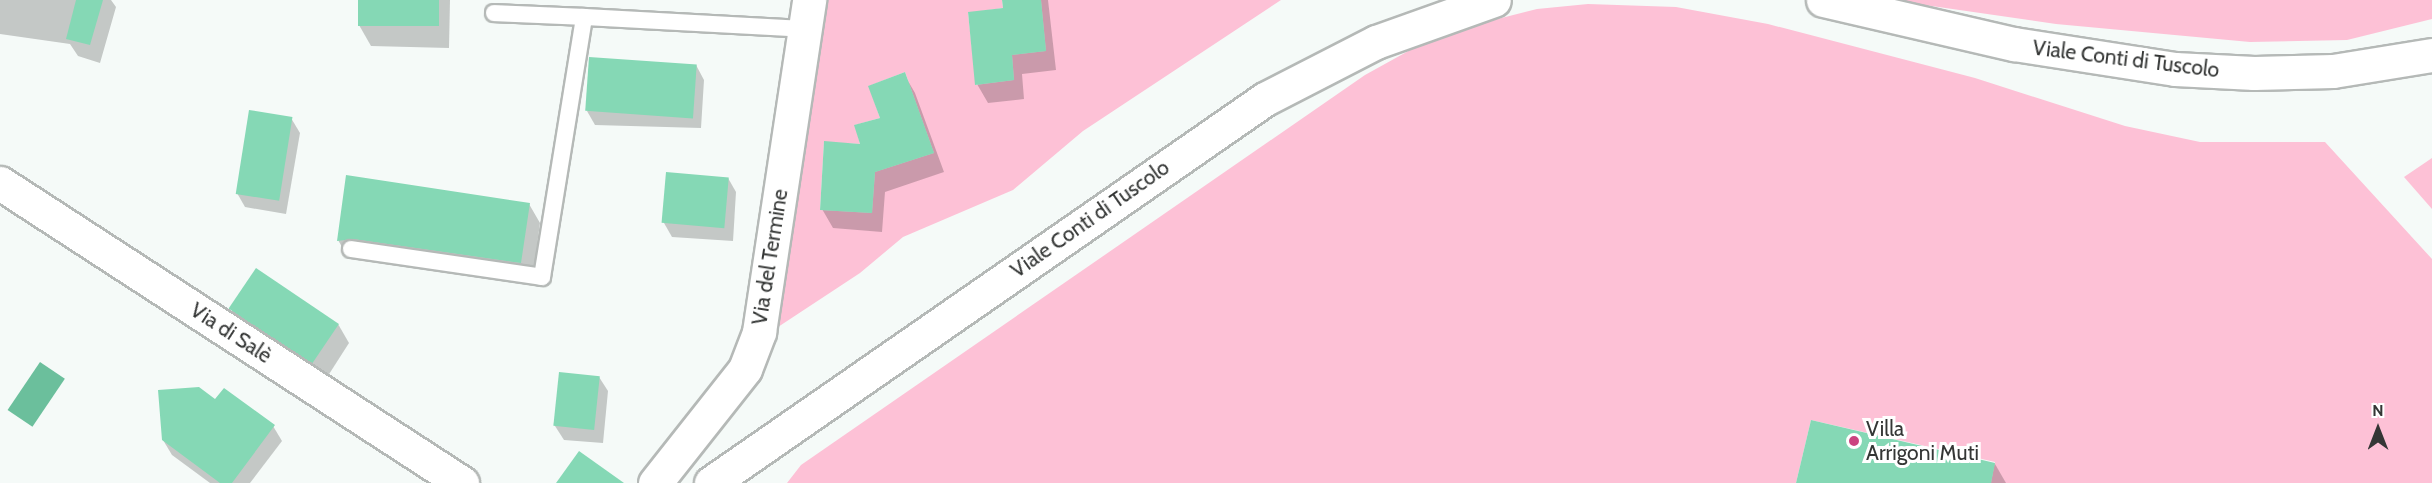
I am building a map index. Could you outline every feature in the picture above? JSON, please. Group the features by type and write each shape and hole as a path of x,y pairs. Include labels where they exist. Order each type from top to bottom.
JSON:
{"main road":[{"name":"Viale Conti di Tuscolo","path":"711,483 1265,99 1376,42 1494,0"},
{"name":"Viale Conti di Tuscolo","path":"1823,0 2014,44 2185,69 2323,71 2432,55"},
{"name":"Via del Termine","path":"655,483 745,369 759,332 807,15"},
{"name":"Via di Salè","path":"0,183 462,483"}],"lane":[{"path":"494,13 584,18 807,15"},
{"path":"351,249 542,277 584,18"}],"shaded area":[{"path":"822,0 1002,0 1003,8 968,13 976,85 1014,80 1012,55 1046,51 1041,0 1281,0 1083,131 1013,190 903,237 860,273 778,327","holes":["905,72 934,153 875,172 872,213 820,210 824,142 860,144 855,125 880,118 869,86"]},
{"path":"1890,0 2432,0 2432,19 2347,40 2250,42 2056,24"},
{"name":"Villa Arrigoni Muti","path":"1588,4 1676,7 1768,24 1975,78 2125,126 2200,142 2325,142 2432,259 2432,483 1991,483 1995,462 1811,420 1796,483 787,483 801,465 1365,75 1421,44 1474,25 1537,9"},
{"path":"2432,158 2432,209 2404,177"},
{"path":"40,362 65,379 32,427 8,410"}],"building":[{"path":"76,0 103,0 90,45 66,39"},
{"path":"358,0 439,0 439,26 358,26"},
{"path":"1002,0 1041,0 1046,51 1012,55 1014,80 975,85 968,12 1003,8"},
{"path":"589,57 697,65 693,118 585,111"},
{"path":"905,72 934,153 875,172 872,213 820,210 824,141 860,144 854,125 880,118 868,86"},
{"path":"249,110 292,117 279,201 236,194"},
{"path":"666,172 729,177 724,228 662,223"},
{"path":"346,175 530,203 521,263 353,239 337,241"},
{"path":"256,268 339,324 312,365 229,309"},
{"path":"559,372 600,376 594,430 553,426"},
{"path":"199,387 215,399 224,388 275,425 232,483 220,483 162,440 158,390"},
{"name":"Villa Arrigoni Muti","path":"1811,420 1995,463 1991,483 1796,483"},
{"path":"579,451 624,483 556,483"}],"place":[{"name":"Villa Arrigoni Muti","path":"1854,441"}]}
